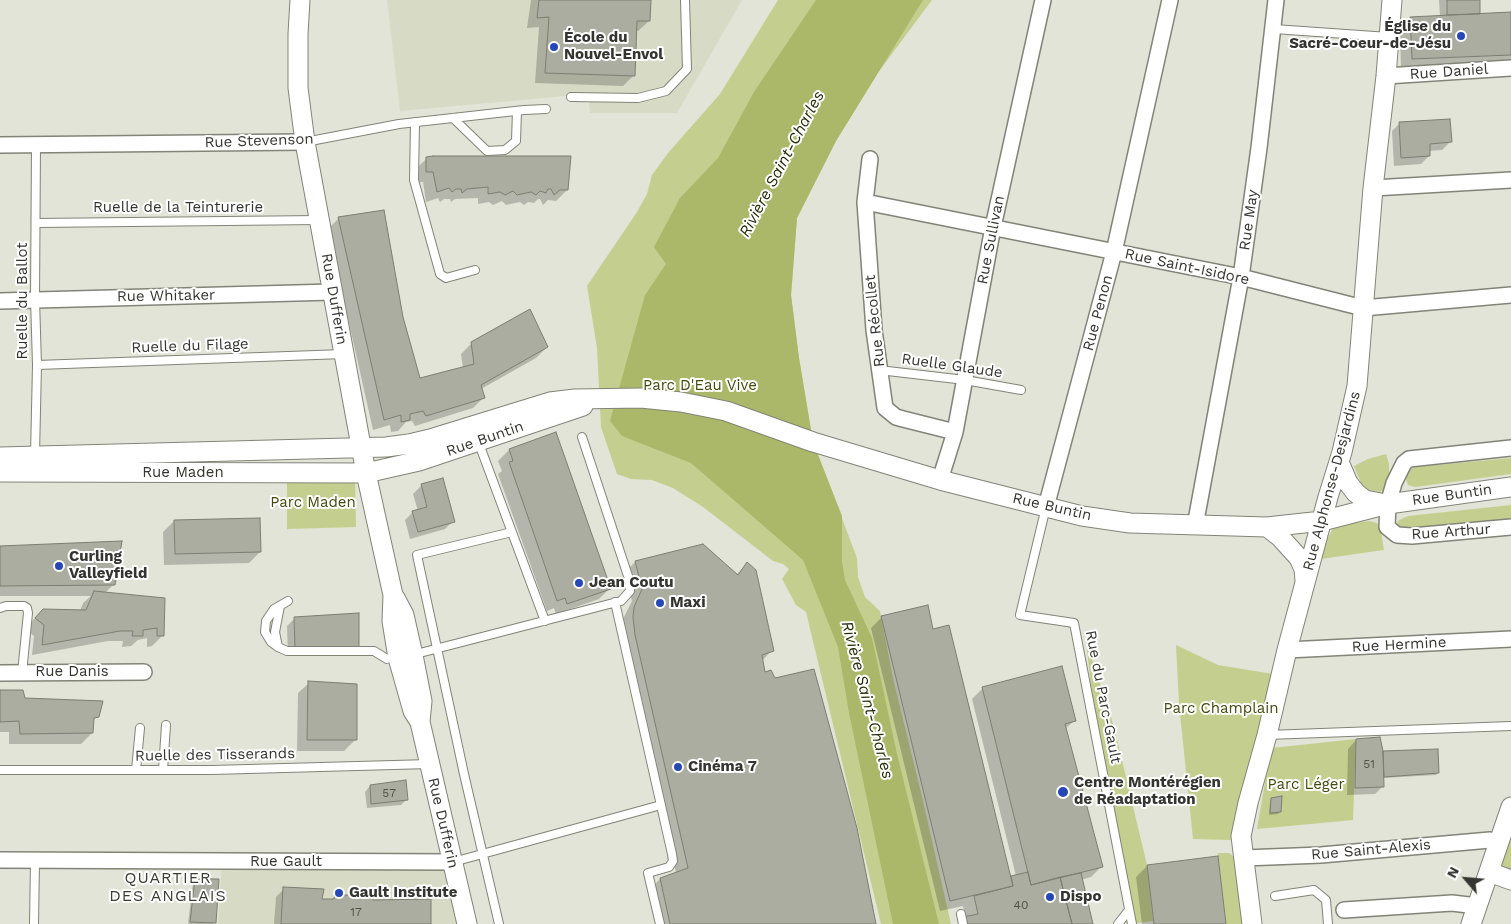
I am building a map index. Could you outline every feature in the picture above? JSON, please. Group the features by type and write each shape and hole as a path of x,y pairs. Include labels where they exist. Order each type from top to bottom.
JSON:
{"street":[{"name":"Rue Dufferin","path":"300,0 298,88 305,142 366,473 393,595 404,615 400,657 422,701 420,722 467,924"},
{"name":"Rue Sullivan","path":"940,480 955,432 993,227 1043,0"},
{"name":"Rue Penon","path":"1046,507 1114,252 1170,0"},
{"name":"Rue May","path":"1195,526 1241,277 1274,29 1276,0"},
{"name":"Rue Alphonse-Desjardins","path":"1252,924 1241,836 1287,650 1339,462 1357,386 1373,188 1386,76 1392,0"},
{"name":"Rue Daniel","path":"1386,76 1511,68"},
{"name":"Rue Stevenson","path":"0,145 305,142"},
{"name":"Rue Récollet","path":"870,159 865,202 874,330 885,408 902,419 955,432"},
{"path":"1373,188 1511,180"},
{"name":"Rue Saint-Isidore","path":"865,202 1241,277 1363,308 1511,295"},
{"name":"Rue Whitaker","path":"0,301 333,292"},
{"name":"Rue Buntin","path":"362,448 416,443 550,402 575,399 641,398 682,402 726,411 813,442 940,480 1082,516 1130,524 1267,527 1322,521 1388,504 1511,487"},
{"name":"Rue Buntin","path":"366,473 419,461 608,399"},
{"name":"Rue Maden","path":"0,457 362,448"},
{"path":"1339,462 1348,483 1360,496 1365,500 1388,504 1394,483 1404,463 1409,459 1511,448"},
{"name":"Rue Maden","path":"0,472 366,473"},
{"name":"Rue Arthur","path":"1388,504 1387,527 1397,535 1412,536 1511,527"},
{"path":"1267,527 1280,537 1298,558 1304,569 1305,584"},
{"name":"Rue Hermine","path":"1287,650 1511,640"},
{"name":"Rue Danis","path":"0,673 144,672"},
{"path":"1344,910 1452,903 1474,915 1511,807"},
{"name":"Rue Saint-Alexis","path":"1244,858 1321,855 1490,840 1499,842"},
{"name":"Rue Gault","path":"0,860 35,862 452,862"},
{"path":"1489,872 1511,880"}],"lane":[{"path":"571,97 638,98 666,91 688,68 685,0"},
{"path":"1274,29 1389,37"},
{"name":"Rue Stevenson","path":"305,142 415,122 546,109"},
{"path":"453,118 487,151 505,150 516,141 518,111"},
{"path":"415,122 414,180 440,274 446,278 475,270"},
{"name":"Ruelle du Ballot","path":"35,457 37,365 35,299 36,145"},
{"name":"Ruelle de la Teinturerie","path":"36,223 320,220"},
{"name":"Ruelle du Filage","path":"37,365 344,354"},
{"name":"Ruelle Glaude","path":"879,370 965,380 1021,390"},
{"path":"288,601 274,609 266,621 265,632 271,642 278,647 287,651 374,651 400,657 621,601 630,591 629,580 582,437"},
{"path":"478,441 545,620"},
{"name":"Rue du Parc-Gault","path":"1046,507 1020,614 1074,623 1132,924"},
{"path":"500,924 417,555 512,532"},
{"path":"615,602 673,861 669,867 648,873 660,924"},
{"path":"0,608 24,606 27,608 22,672"},
{"path":"163,770 166,725"},
{"path":"1267,736 1511,726"},
{"path":"136,770 140,728"},
{"name":"Ruelle des Tisserands","path":"0,770 212,770 430,764"},
{"path":"452,862 661,805"},
{"path":"34,924 35,862"},
{"path":"1275,896 1314,890 1326,900 1328,924"},
{"path":"1118,924 1129,910"},
{"path":"961,914 963,924"}],"shaded area":[{"name":"École du Nouvel-Envol","path":"387,0 742,0 677,113 590,113 588,94 400,111"},
{"name":"Gault Institute","path":"222,862 452,862 467,924 218,924"}],"green space":[{"name":"Parc D'Eau Vive","path":"778,0 932,0 877,74 836,141 797,218 791,295 813,442 857,558 858,577 865,597 880,611 893,678 951,924 881,924 806,612 796,605 782,579 789,569 783,564 773,561 703,507 673,488 652,480 631,479 617,474 601,427 597,348 587,286 637,212 647,194 652,175 668,153 720,94"},
{"path":"1386,454 1389,464 1389,485 1380,492 1368,490 1361,483 1354,466 1368,459"},
{"path":"1511,458 1511,474 1415,487 1408,485 1405,477 1406,472 1415,467"},
{"name":"Parc Maden","path":"287,477 355,478 356,527 287,529"},
{"path":"1511,505 1511,523 1402,531 1395,526 1399,520 1408,516"},
{"path":"1369,521 1377,523 1381,532 1384,550 1320,559 1334,526"},
{"path":"1086,640 1114,727 1147,865 1153,921 1132,924 1096,733"},
{"name":"Parc Champlain","path":"1176,645 1218,665 1273,674 1231,840 1193,839 1179,704"},
{"name":"Parc Léger","path":"1356,739 1353,820 1257,829 1271,748"},
{"path":"1511,834 1511,869 1501,866"},
{"path":"1218,853 1229,853 1236,860 1244,924 1226,924"}],"water":[{"name":"Parc D'Eau Vive","path":"816,0 923,0 836,141 797,218 791,295 813,442 842,516 842,562 845,580 872,638 897,754 939,924 893,924 849,713 838,647 803,560 691,463 622,436 610,421 645,295 666,264 654,247 680,198 718,158 754,92"}],"building":[{"path":"539,0 651,0 650,21 637,21 635,76 545,73 549,17 537,18"},
{"path":"1447,0 1480,0 1480,14 1447,15"},
{"name":"Église du Sacré-Coeur-de-Jésu","path":"1511,12 1511,55 1412,59 1410,17"},
{"path":"1450,119 1452,142 1430,144 1430,156 1401,158 1399,122"},
{"path":"571,156 568,190 560,190 554,195 551,189 548,189 546,193 540,191 536,195 531,192 517,195 513,191 505,195 500,192 488,194 488,187 467,189 462,193 461,189 456,189 452,192 449,188 437,192 433,172 426,172 426,157"},
{"path":"384,210 403,317 420,378 474,364 471,342 530,309 548,347 481,385 485,398 426,416 423,411 410,414 410,420 401,422 401,415 384,420 338,217"},
{"path":"556,432 611,589 567,604 565,598 557,601 509,462 513,461 509,449"},
{"path":"443,478 455,522 418,532 412,511 427,507 421,484"},
{"path":"260,518 261,552 175,554 174,520"},
{"name":"Curling Valleyfield","path":"122,541 115,585 0,586 0,546"},
{"path":"703,544 738,575 747,562 756,570 774,651 762,655 765,672 771,670 775,678 814,669 857,828 876,924 670,924 660,878 688,868 635,635 634,607 642,589 635,561"},
{"path":"94,591 165,598 164,636 157,636 157,628 143,630 143,636 132,636 133,631 120,631 42,645 44,625 35,618 43,609 86,610"},
{"path":"928,605 933,629 949,625 1013,886 950,901 881,616"},
{"path":"359,613 359,647 295,647 294,617"},
{"path":"1062,666 1076,721 1065,724 1103,867 1031,885 982,687"},
{"path":"308,681 357,684 357,740 307,740"},
{"path":"0,690 23,690 25,698 103,701 99,717 94,718 93,733 20,734 19,721 0,722"},
{"path":"1380,737 1383,751 1384,787 1355,788 1356,739"},
{"path":"1438,749 1439,773 1384,777 1383,751"},
{"path":"406,780 408,800 371,804 370,785"},
{"name":"Parc Léger","path":"1282,796 1281,812 1270,813 1271,798"},
{"path":"1218,856 1226,924 1154,924 1147,865"},
{"path":"1028,872 1031,885 1060,877 1072,924 965,924 963,917 978,914 974,896 1013,886 1011,876"},
{"path":"1081,873 1093,924 1072,924 1060,877"},
{"path":"195,879 219,879 216,923 190,922"},
{"name":"Gault Institute","path":"283,887 324,889 322,899 334,899 335,895 374,895 373,900 431,899 431,924 281,924"}],"place":[{"name":"Église du Sacré-Coeur-de-Jésu","path":"1461,36"},
{"name":"École du Nouvel-Envol","path":"554,47"},
{"name":"Curling Valleyfield","path":"59,566"},
{"name":"Jean Coutu","path":"579,583"},
{"name":"Maxi","path":"660,603"},
{"name":"Cinéma 7","path":"678,767"},
{"name":"Centre Montérégien de Réadaptation","path":"1063,792"},
{"name":"Gault Institute","path":"339,893"},
{"name":"Dispo","path":"1050,897"}],"district":[{"name":"QUARTIER DES ANGLAIS","path":"168,887"}],"water label":[{"name":"Rivière Saint-Charles","path":"782,164"},
{"name":"Rivière Saint-Charles","path":"867,700"}]}
